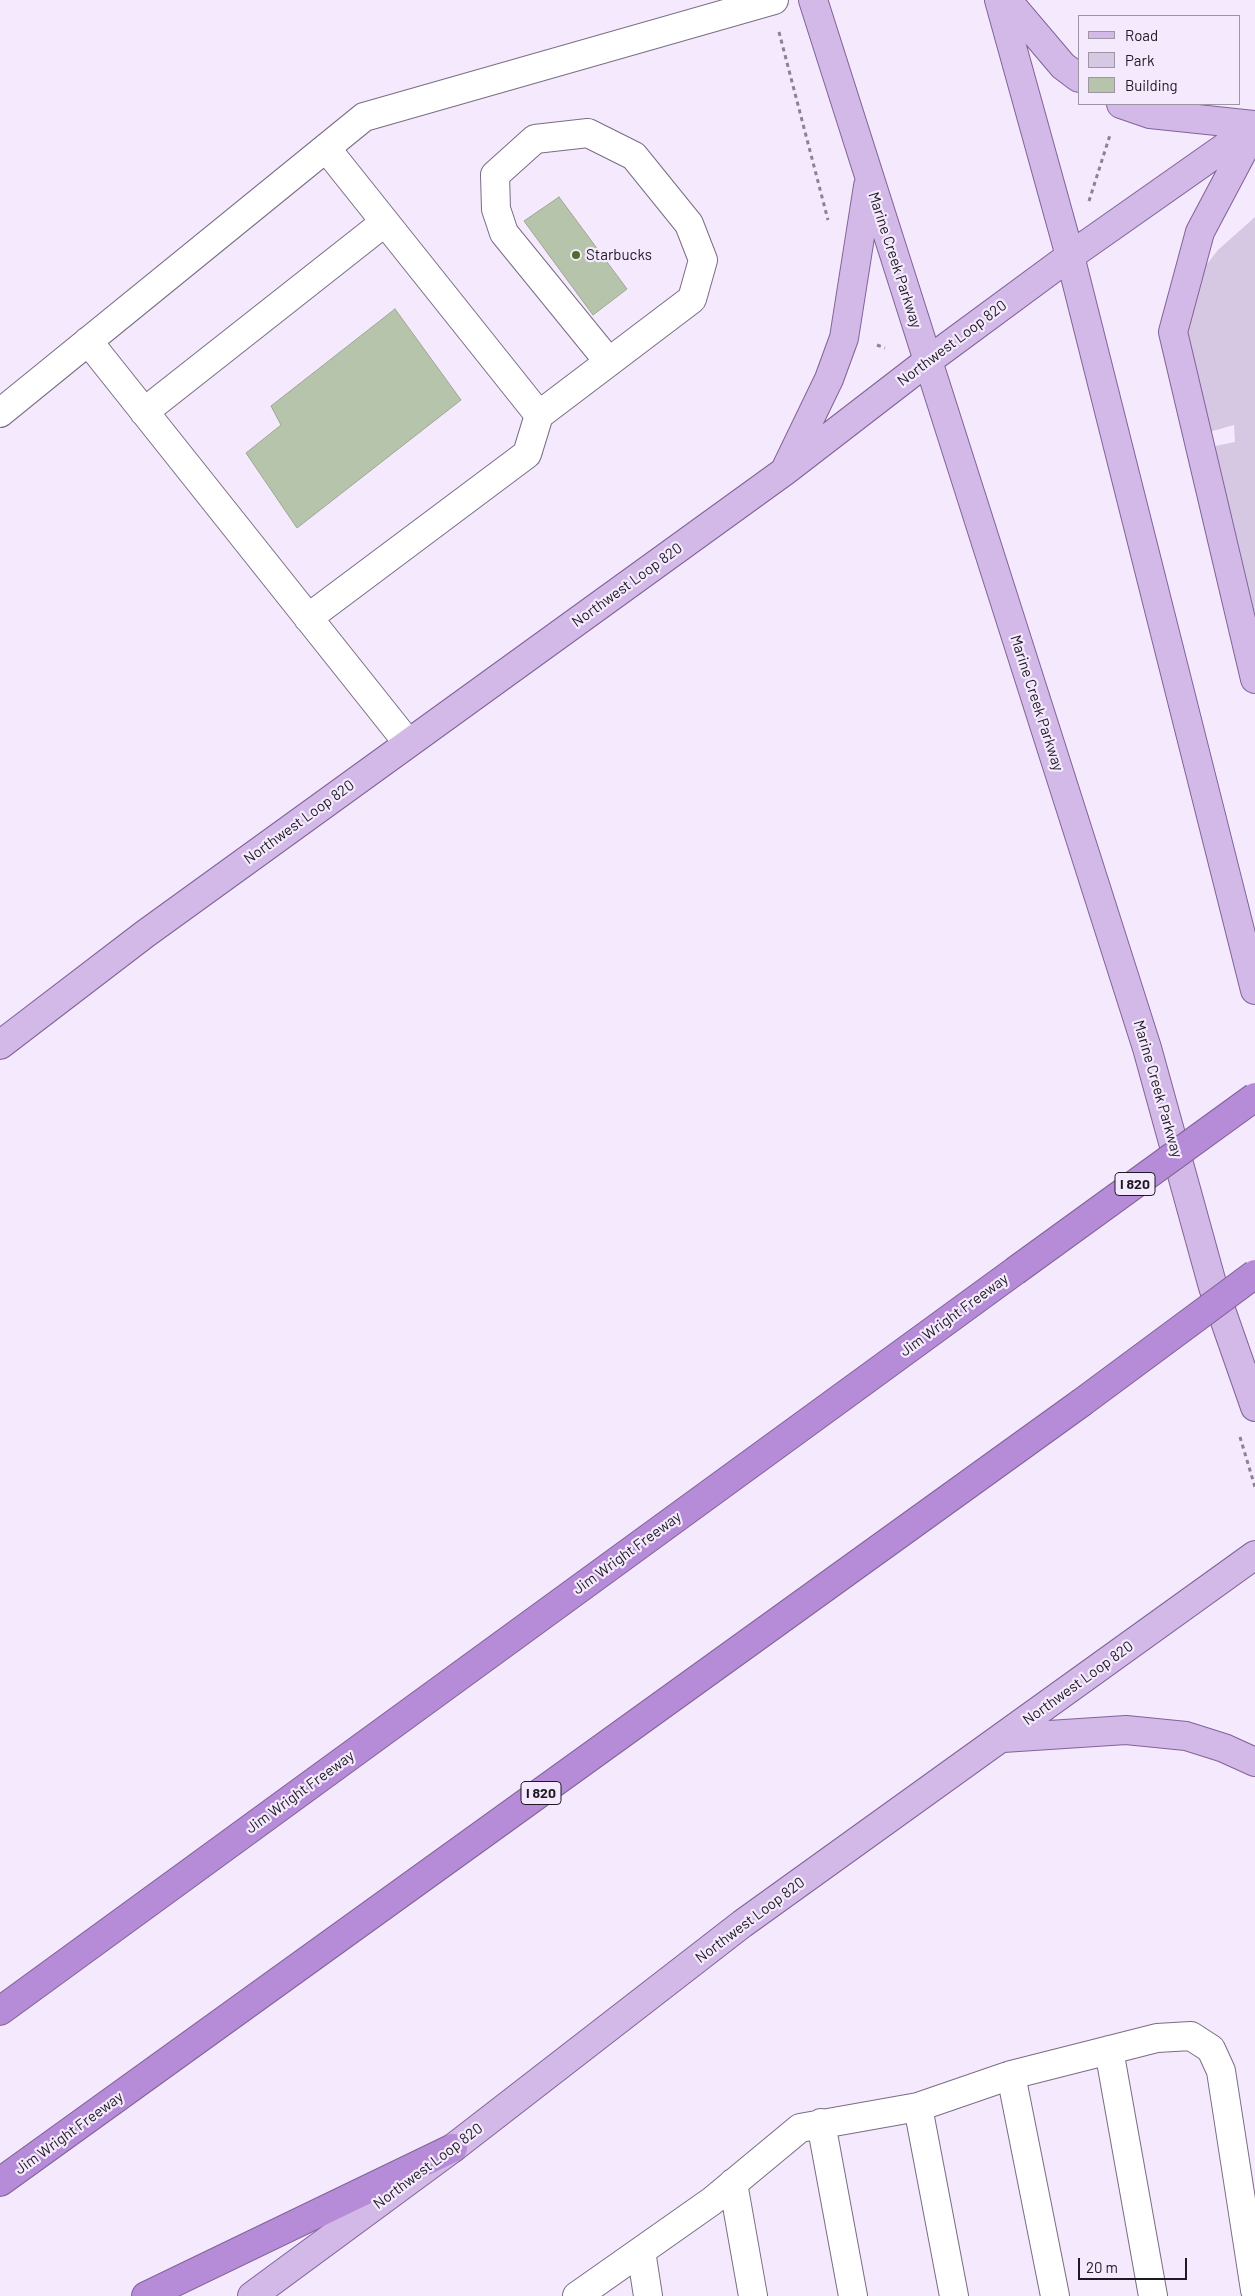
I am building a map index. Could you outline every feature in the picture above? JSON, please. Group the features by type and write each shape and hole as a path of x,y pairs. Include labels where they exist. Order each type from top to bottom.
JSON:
{"highway":[{"name":"Jim Wright Freeway","path":"0,2011 1255,1097"},
{"name":"Jim Wright Freeway","path":"0,2182 1081,1403 1255,1274"},
{"path":"146,2296 454,2148"}],"main road":[{"name":"Marine Creek Parkway","path":"813,0 1147,1048 1213,1287 1255,1407"},
{"path":"999,0 1070,256 1255,990"},
{"path":"1007,0 1063,66 1078,77"},
{"path":"1124,105 1150,114 1255,127 1200,232 1173,332 1255,679"},
{"name":"Northwest Loop 820","path":"0,1045 145,934 785,471 929,360 1070,256 1255,127"},
{"path":"785,471 829,379 844,338 869,180"},
{"name":"Northwest Loop 820","path":"252,2296 454,2148 742,1924 1255,1555"},
{"path":"1003,1738 1126,1730 1178,1735 1224,1748 1255,1762"}],"lane":[{"path":"0,413 364,117 772,0"},
{"path":"308,618 527,454 539,415 609,362 692,299 703,260 689,224 634,156 588,133 535,139 495,175 496,209 504,233 609,362"},
{"path":"326,148 539,415"},
{"path":"144,412 385,222"},
{"path":"88,341 408,743"},
{"path":"577,2296 712,2201 800,2128 918,2107 1011,2075 1157,2038 1191,2036 1211,2049 1221,2071 1255,2290"},
{"path":"1109,2050 1153,2296"},
{"path":"1011,2075 1055,2296"},
{"path":"918,2107 954,2296"},
{"path":"821,2123 853,2296"},
{"path":"733,2183 753,2296"},
{"path":"641,2251 648,2296"}],"path":[{"path":"772,0 829,222"},
{"path":"1084,204 1090,200 1112,129"}],"green space":[{"path":"1255,217 1255,631 1210,447 1235,442 1234,425 1202,434 1187,362 1189,317 1196,278 1218,250"}],"building":[{"name":"Starbucks","path":"559,197 627,289 593,315 524,221"},
{"path":"395,309 461,400 297,528 246,453 281,425 271,406"}],"place":[{"name":"Starbucks","path":"576,255"}]}
